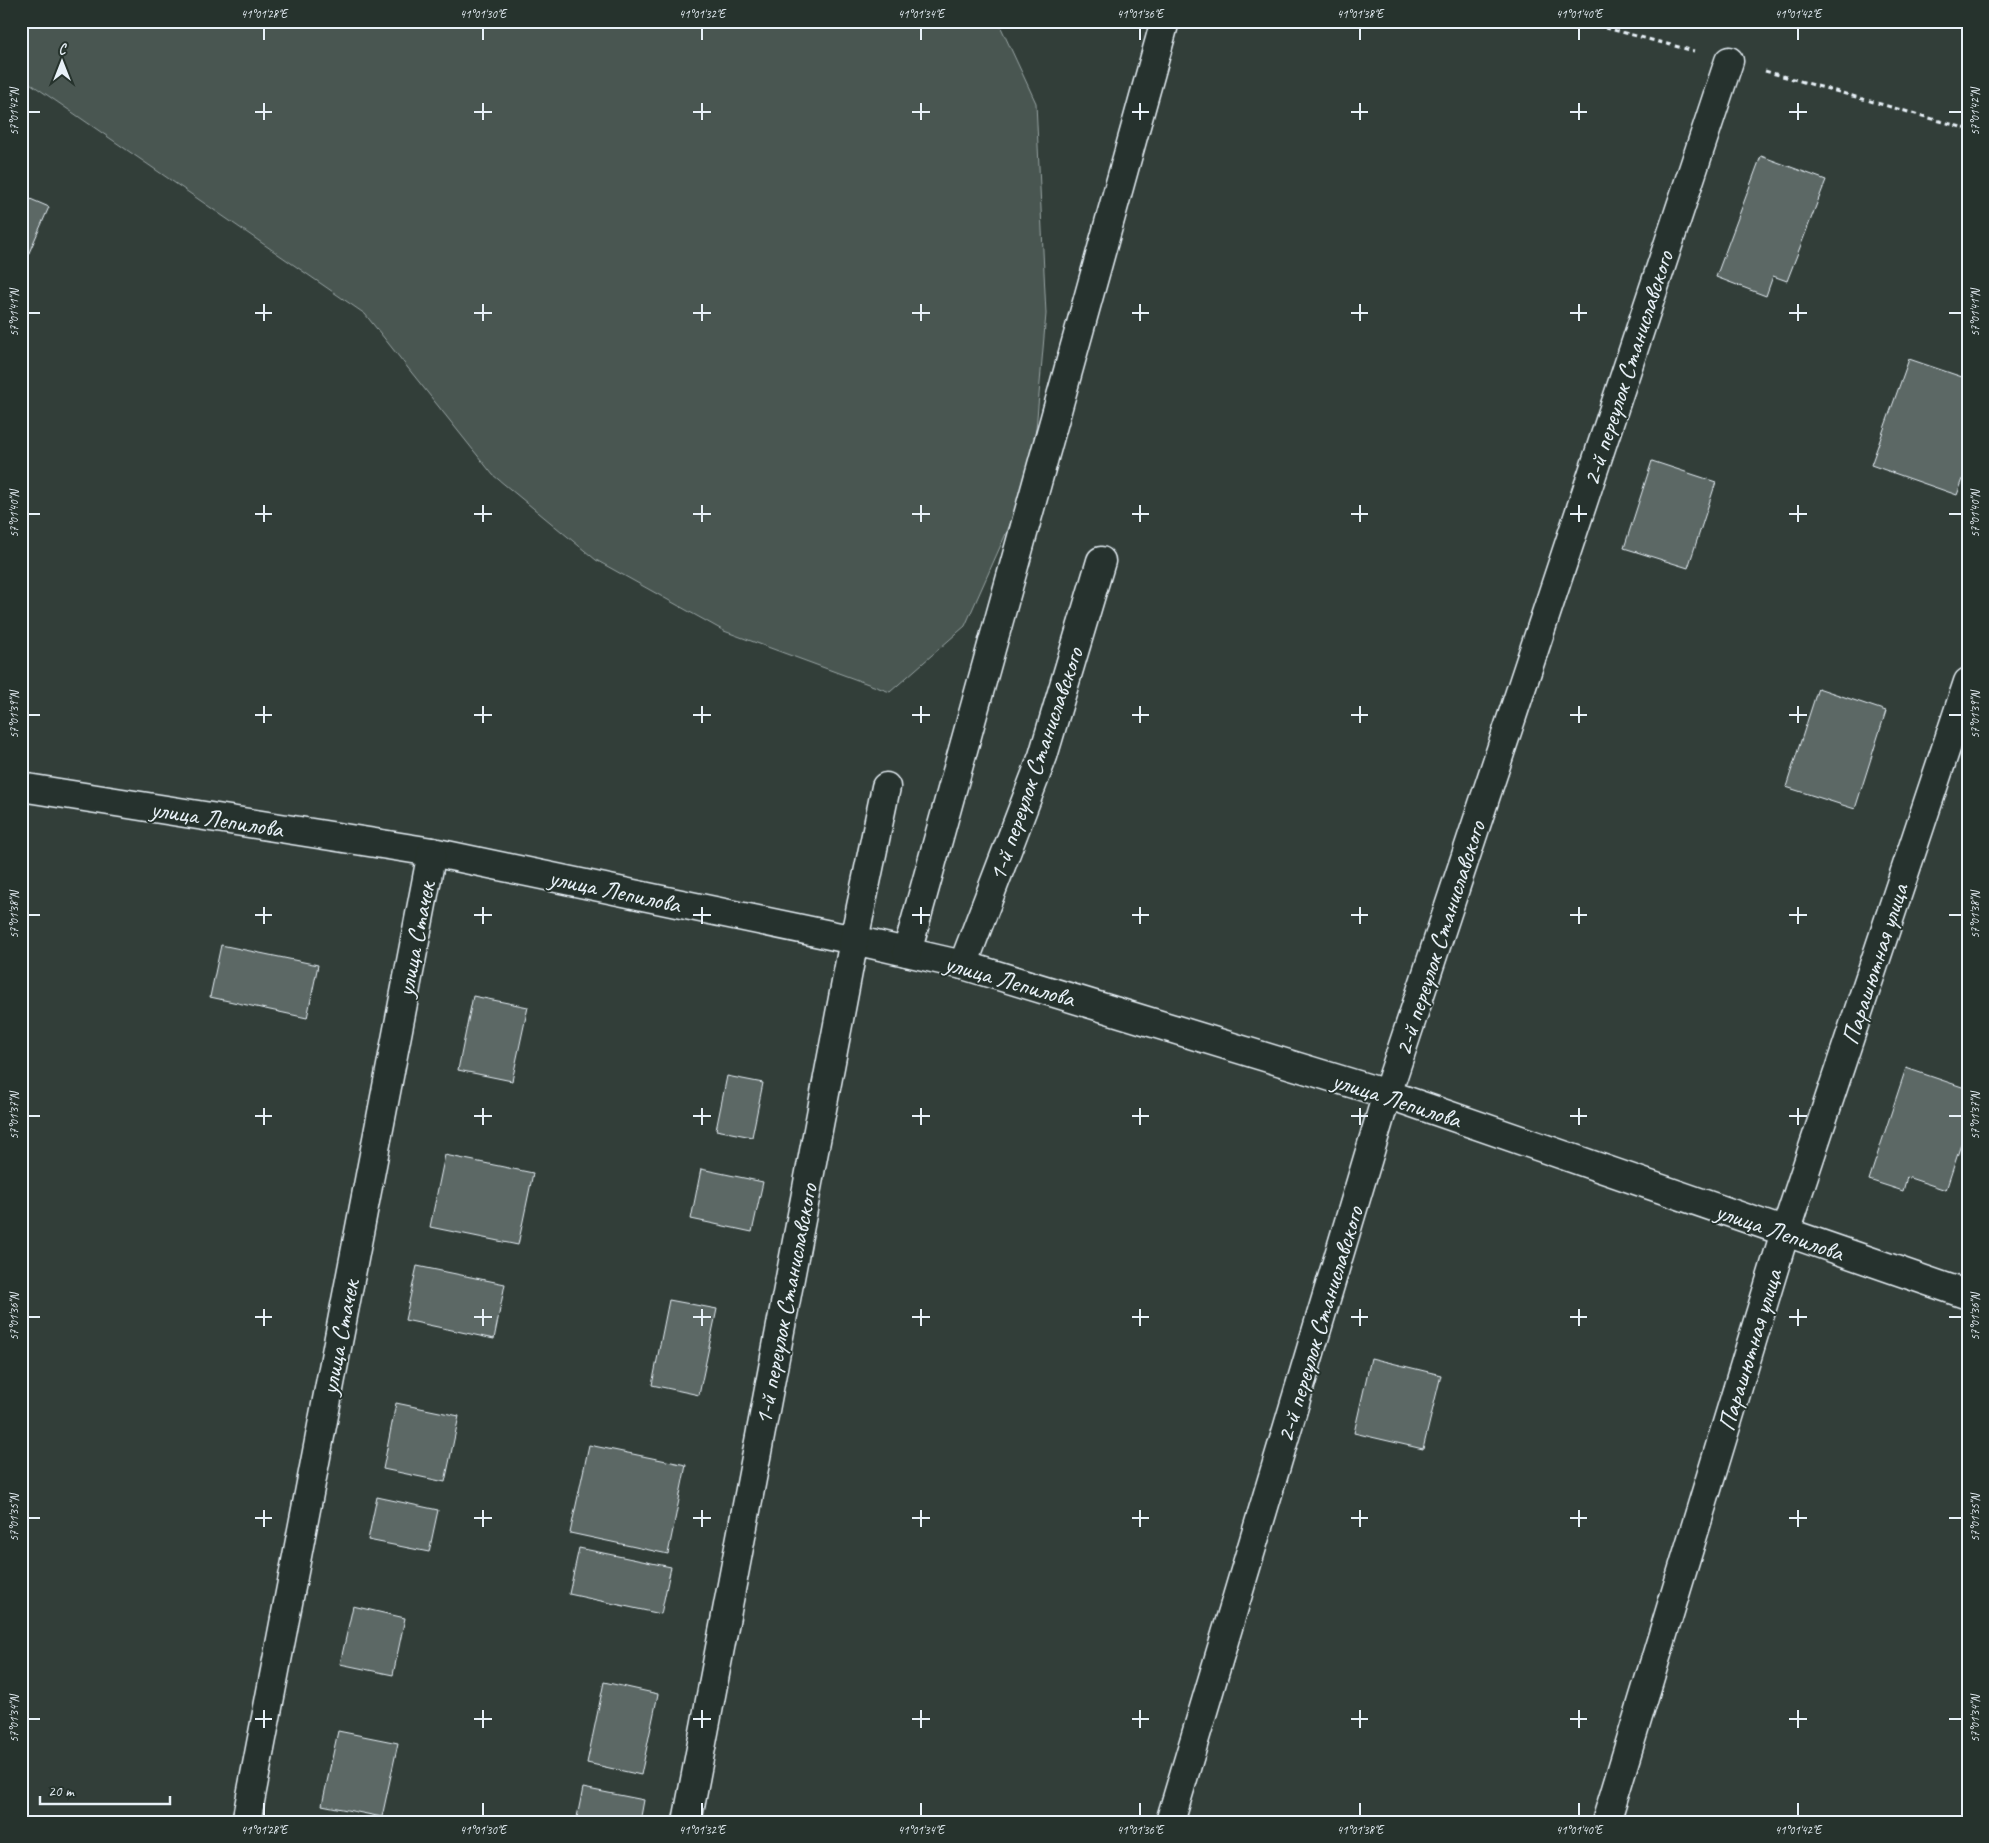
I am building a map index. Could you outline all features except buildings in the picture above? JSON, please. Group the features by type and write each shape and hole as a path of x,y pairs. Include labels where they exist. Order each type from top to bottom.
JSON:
{"street":[{"path":"907,952 1165,21"},
{"name":"2-й переулок Станиславского","path":"1170,1822 1387,1094 1729,61"},
{"name":"1-й переулок Станиславского","path":"963,965 1043,756 1101,561"},
{"name":"Парашютная улица","path":"1606,1822 1785,1232 1968,682"},
{"name":"улица Лепилова","path":"21,786 432,852 854,940 963,965 1387,1094 1968,1295"},
{"name":"1-й переулок Станиславского","path":"687,1822 854,940 886,787"},
{"name":"улица Стачек","path":"246,1822 432,852"}],"path":[{"path":"1578,21 1729,61 1968,129"}],"shaded area":[{"path":"21,21 998,21 1036,103 1046,314 1032,475 965,626 890,692 724,631 596,560 493,475 365,314 21,77"}]}
